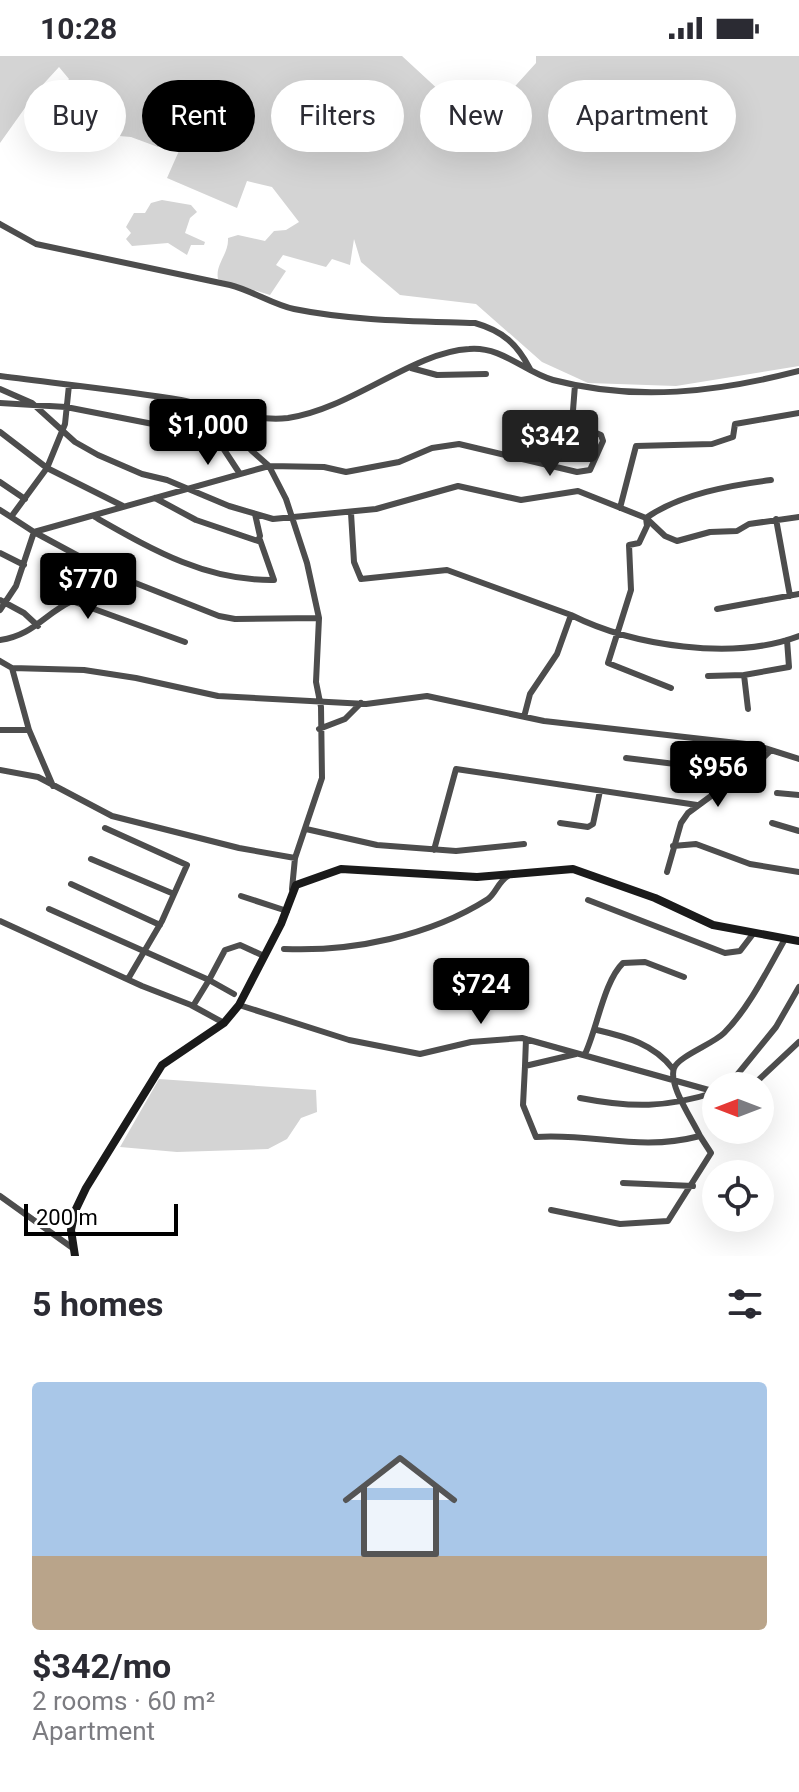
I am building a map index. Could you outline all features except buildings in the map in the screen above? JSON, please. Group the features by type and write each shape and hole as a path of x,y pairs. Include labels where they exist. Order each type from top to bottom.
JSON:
{"main road":[{"path":"75,1253 71,1230 75,1211 162,1065 224,1023 239,1005 287,911 291,892 296,885 341,869 448,877 573,869 655,898 713,925 799,941"}],"street":[{"path":"0,224 36,244 230,285 264,295 291,308 345,316 475,323 491,328 512,342 530,369"},
{"path":"0,376 182,401 236,413 287,418 319,410 371,390 411,368 449,353 481,349 498,352 545,378 635,394 720,389 799,371"},
{"path":"411,368 437,375 486,374"},
{"path":"11,517 47,468 61,431 69,385"},
{"path":"34,532 269,466 301,466 346,472 399,462 432,448 459,444 577,472 590,470 603,441 601,435 572,423 575,385"},
{"path":"0,389 32,403 61,431 98,455 255,514 291,520 351,513 458,486 521,500 578,491 646,518 665,536 677,541 710,532 737,531 749,524 799,517"},
{"path":"0,403 66,407 212,437 240,474"},
{"path":"236,413 251,450 269,466 286,499 307,563 319,618 317,701 321,707 322,778 295,858 291,892"},
{"path":"620,508 636,446 712,444 733,437 735,424 799,413"},
{"path":"0,432 47,468 123,506"},
{"path":"646,518 658,510 691,498 771,480"},
{"path":"0,482 25,499"},
{"path":"154,498 196,520 250,540 260,540"},
{"path":"0,510 110,573 219,616 235,619 319,618"},
{"path":"351,513 354,562 361,579 447,570 616,634 716,651 799,636"},
{"path":"95,517 151,549 220,577 274,580 255,514"},
{"path":"646,518 647,526 639,543 629,545 631,590 608,663 671,688"},
{"path":"776,519 790,596"},
{"path":"0,610 24,565 34,532"},
{"path":"0,553 24,565"},
{"path":"717,609 799,594"},
{"path":"0,640 38,626 72,601 185,642"},
{"path":"3,602 24,613 38,626"},
{"path":"524,717 530,694 557,654 571,615"},
{"path":"708,676 744,675 789,667 787,640"},
{"path":"0,661 12,668 84,670 167,683 218,696 361,703 427,696 524,717 737,743 799,759"},
{"path":"12,668 29,730 53,786"},
{"path":"744,675 748,709"},
{"path":"319,729 345,719 361,703"},
{"path":"0,730 29,730"},
{"path":"667,872 681,823 697,805 749,773 770,751"},
{"path":"626,758 749,773"},
{"path":"434,850 456,769 697,805"},
{"path":"0,770 38,777 112,816 239,848 295,858"},
{"path":"560,823 588,827 593,824 600,791"},
{"path":"777,793 799,795"},
{"path":"772,823 799,831"},
{"path":"105,828 185,862 186,869 160,925 128,979"},
{"path":"306,829 377,845 434,850 524,844"},
{"path":"673,846 696,844 750,864 799,872"},
{"path":"91,859 174,894"},
{"path":"284,949 378,943 433,925 490,898 500,881 514,872"},
{"path":"71,884 160,925"},
{"path":"241,896 287,911"},
{"path":"588,900 725,953 740,951 753,934"},
{"path":"49,909 234,994"},
{"path":"0,921 193,1006 224,1023"},
{"path":"551,1210 620,1224 668,1221 693,1186 711,1153 673,1081 673,1069 679,1060 703,1049 725,1032 785,939"},
{"path":"193,1006 231,946 240,945 264,956"},
{"path":"585,1054 597,1030 611,981 623,963 645,962 684,977"},
{"path":"739,1072 776,1027 799,987"},
{"path":"239,1005 349,1040 420,1054 471,1042 526,1039 576,1054"},
{"path":"597,1030 660,1052 673,1069"},
{"path":"526,1039 523,1105 536,1137 560,1135 648,1145 700,1136"},
{"path":"767,1072 799,1042"},
{"path":"525,1066 585,1054 702,1088"},
{"path":"580,1098 616,1105 664,1107 702,1096"},
{"path":"623,1183 693,1186"},
{"path":"0,1196 75,1253"}],"shaded area":[{"path":"0,56 402,56 428,80 420,80 420,152 532,152 532,80 521,80 536,63 536,56 799,56 799,366 676,386 588,383 542,362 476,304 400,295 361,262 354,239 350,265 332,259 326,267 283,255 276,265 286,271 270,295 218,279 228,238 238,235 265,241 274,231 286,230 299,222 272,187 247,181 237,208 167,178 178,152 255,152 255,80 142,80 142,141 126,137 126,80 68,80 59,67 47,80 24,80 24,109 0,143"},
{"path":"162,200 191,205 197,212 190,218 185,233 205,242 204,245 191,245 187,255 168,243 132,246 126,239 131,233 126,227 134,213 145,213 151,203"},
{"path":"159,1079 316,1090 317,1112 301,1118 287,1139 268,1149 177,1152 120,1147"}]}
